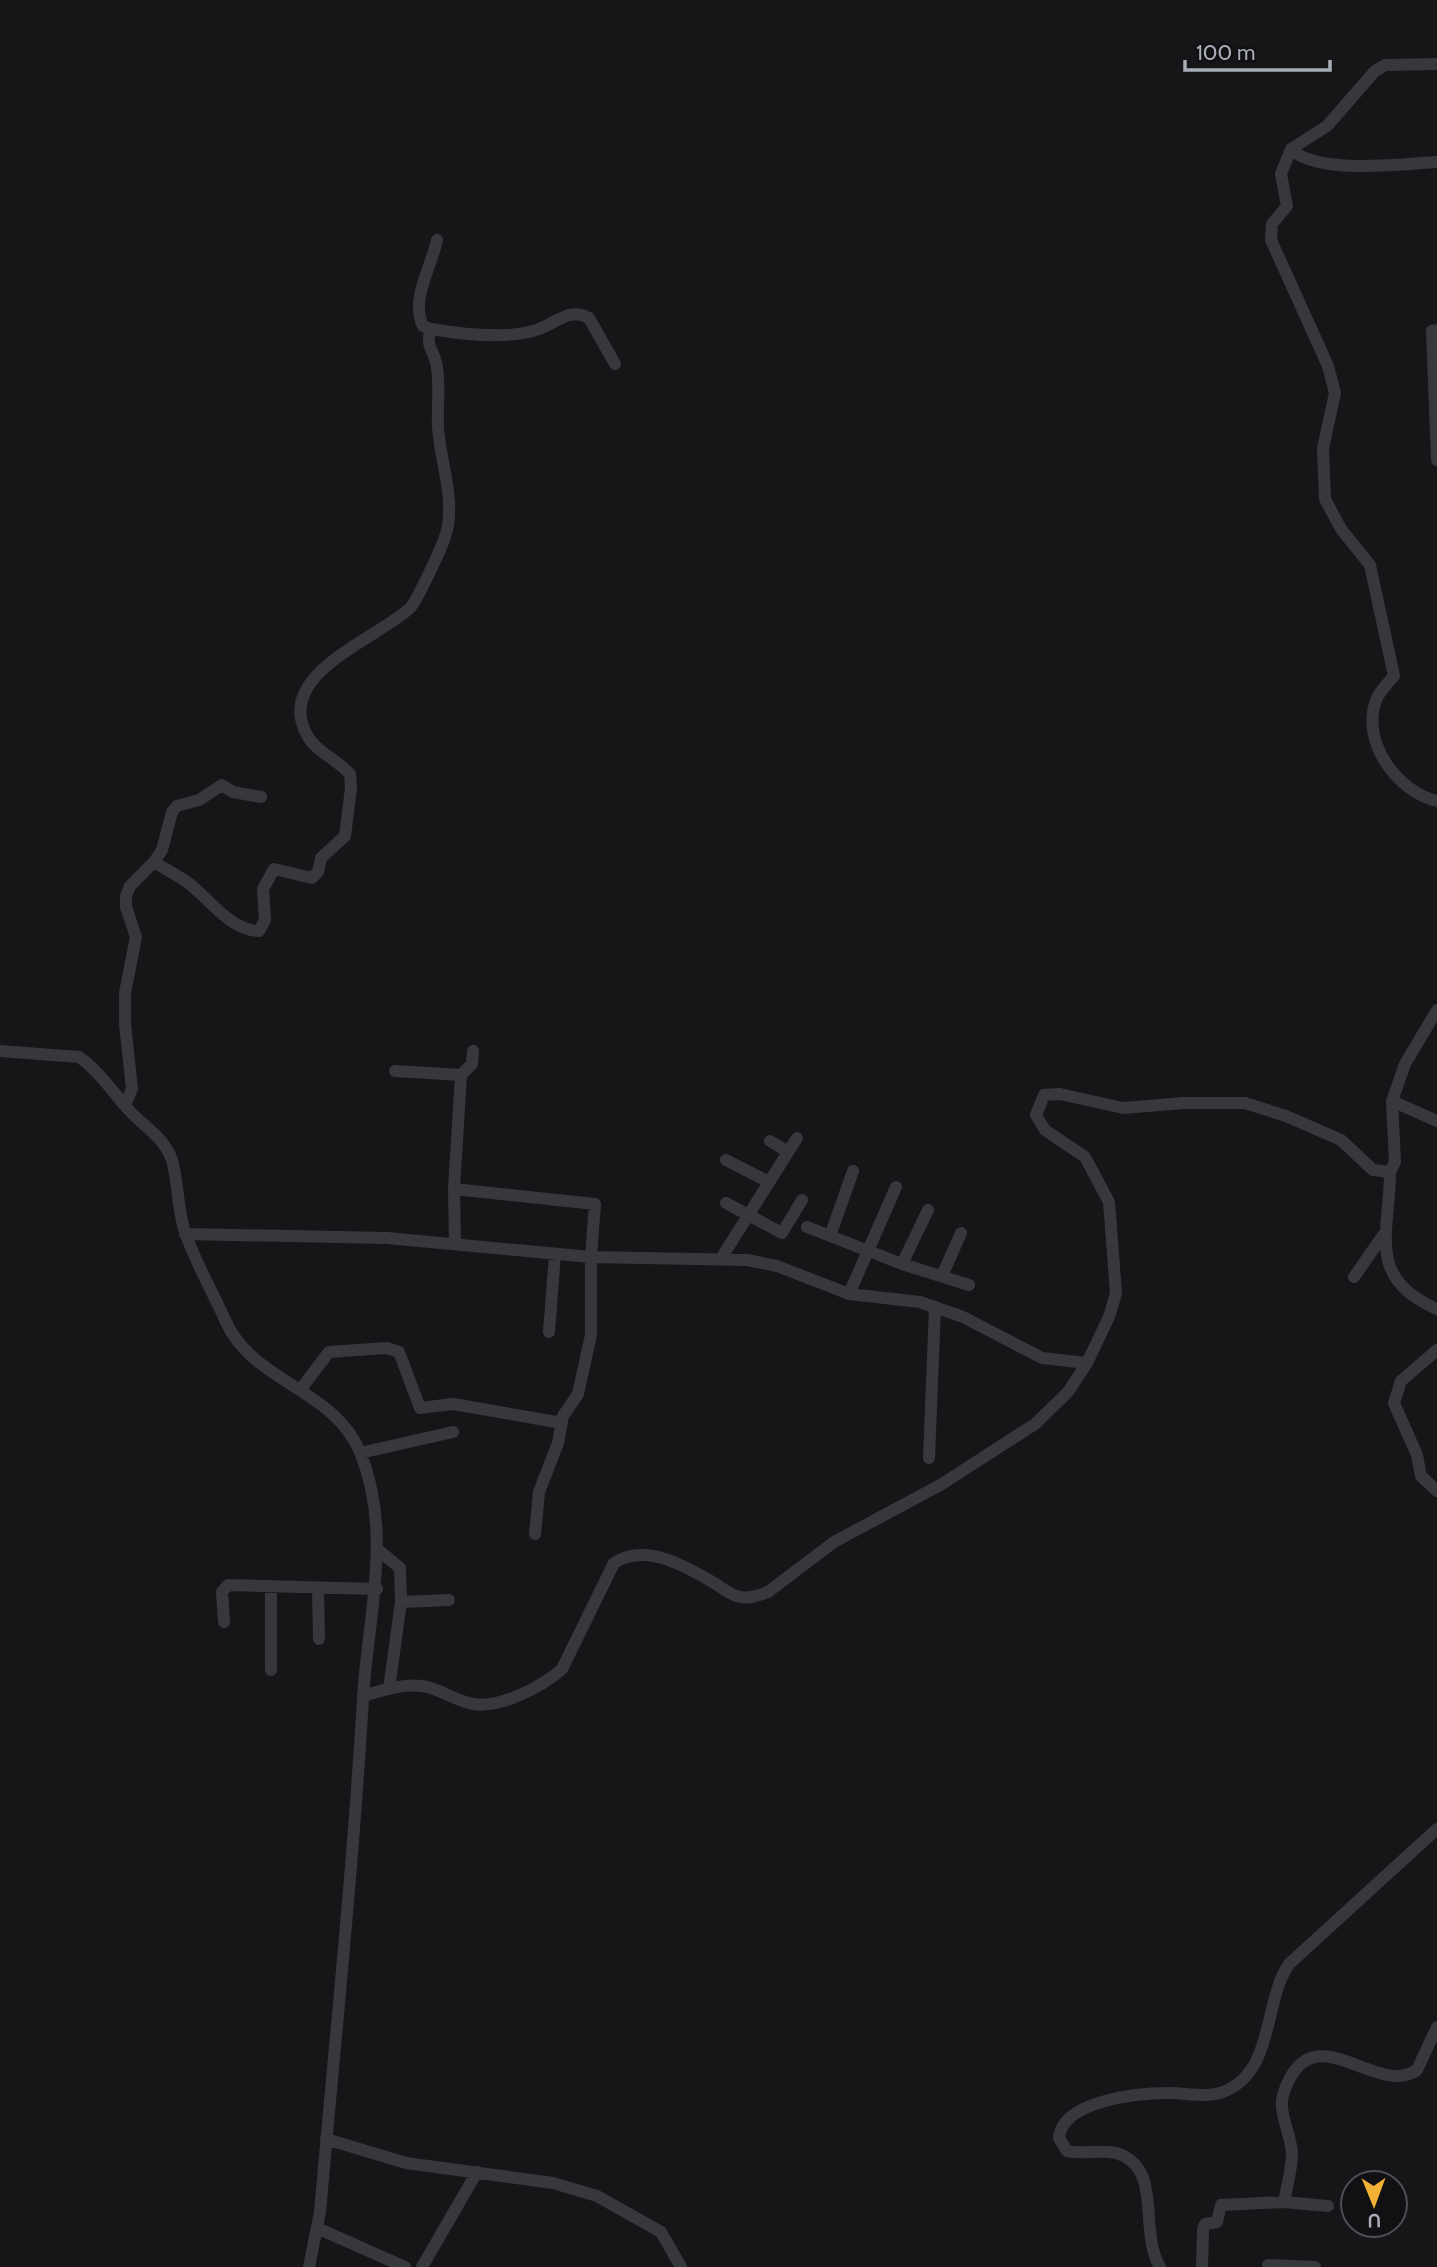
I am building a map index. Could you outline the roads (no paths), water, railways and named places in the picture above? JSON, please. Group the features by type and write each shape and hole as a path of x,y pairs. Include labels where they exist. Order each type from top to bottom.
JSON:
{"street":[{"path":"1437,64 1385,65 1375,71 1327,126 1290,149 1281,174 1287,206 1272,224 1271,240 1314,331 1335,393 1323,447 1325,499 1341,529 1370,565 1386,645 1393,663 1394,676 1377,699 1376,737 1386,765 1395,776 1427,799 1437,802"},
{"path":"1290,149 1306,160 1378,166 1437,162"},
{"path":"437,240 423,283 421,323 431,329 471,334 514,334 539,329 572,314 582,314 589,318 615,364"},
{"path":"154,862 187,882 228,919 251,931 258,931 265,920 263,889 274,869 312,878 318,872 321,858 345,836 351,788 350,774 307,736 299,704 305,691 330,664 350,647 411,607 446,536 450,506 438,430 438,365 428,346 431,329"},
{"path":"1437,330 1432,331 1437,460"},
{"path":"125,1105 132,1089 125,1024 125,993 136,937 126,907 126,897 135,879 154,862 166,838 172,812 180,804 199,800 222,785 233,792 261,797"},
{"path":"1437,1010 1405,1064 1392,1101 1395,1163 1390,1171 1384,1233 1387,1261 1409,1295 1437,1309"},
{"path":"0,1051 79,1057 154,1131 172,1161 185,1234 230,1331 243,1350 333,1412 348,1427 360,1452 372,1496 377,1549 377,1589 363,1696 326,2139 317,2228 309,2267"},
{"path":"455,1242 454,1189 461,1075 472,1064 473,1051"},
{"path":"395,1072 461,1075"},
{"path":"363,1696 389,1689 424,1686 475,1705 504,1700 550,1680 562,1669 614,1563 629,1555 645,1555 690,1569 742,1598 768,1592 834,1542 942,1484 1035,1424 1068,1392 1087,1363 1109,1317 1116,1293 1113,1220 1101,1185 1085,1157 1045,1130 1036,1115 1044,1095 1060,1094 1123,1108 1183,1103 1245,1103 1286,1116 1341,1140 1373,1170 1381,1173 1390,1171"},
{"path":"1392,1101 1437,1121"},
{"path":"720,1260 797,1138"},
{"path":"770,1141 788,1152"},
{"path":"726,1160 769,1182"},
{"path":"830,1236 853,1171"},
{"path":"849,1294 896,1187"},
{"path":"454,1189 592,1201 596,1209 591,1257 591,1335 578,1394 562,1423 558,1443 539,1492 536,1534"},
{"path":"726,1203 782,1233 802,1200"},
{"path":"902,1264 928,1210"},
{"path":"807,1227 902,1264 969,1285"},
{"path":"942,1276 961,1233"},
{"path":"1354,1277 1384,1233"},
{"path":"185,1234 365,1237 455,1242 591,1257 747,1260 777,1266 849,1294 920,1302 963,1317 1042,1358 1087,1363"},
{"path":"549,1332 555,1254"},
{"path":"929,1458 935,1307"},
{"path":"300,1390 329,1352 387,1348 399,1352 420,1408 453,1404 562,1423"},
{"path":"1437,1350 1401,1381 1394,1403 1417,1455 1421,1476 1437,1491"},
{"path":"360,1452 453,1432"},
{"path":"377,1549 400,1568 401,1602 389,1689"},
{"path":"223,1622 224,1587 377,1589"},
{"path":"271,1588 271,1670"},
{"path":"318,1589 319,1639"},
{"path":"401,1602 449,1600"},
{"path":"1160,2267 1149,2238 1147,2196 1142,2172 1116,2154 1067,2151 1059,2138 1063,2123 1086,2108 1104,2101 1167,2093 1216,2094 1236,2085 1248,2072 1265,2039 1280,1980 1289,1964 1437,1829"},
{"path":"1284,2202 1292,2154 1282,2098 1299,2067 1311,2058 1324,2056 1381,2074 1412,2074 1417,2070 1437,2027"},
{"path":"326,2139 406,2163 553,2183 597,2196 662,2232 681,2267"},
{"path":"422,2267 477,2172"},
{"path":"1202,2267 1205,2224 1217,2222 1221,2205 1284,2202 1328,2206"},
{"path":"317,2228 405,2267"},
{"path":"1268,2264 1315,2267"}]}
